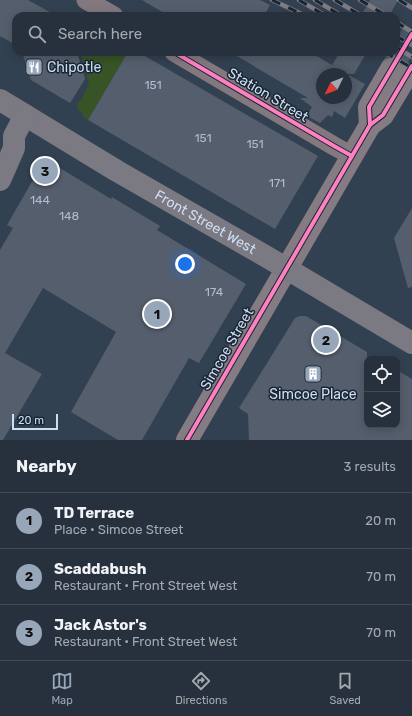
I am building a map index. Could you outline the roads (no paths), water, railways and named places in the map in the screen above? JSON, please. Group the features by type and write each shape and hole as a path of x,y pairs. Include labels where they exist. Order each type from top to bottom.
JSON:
{"main road":[{"name":"Front Street West","path":"0,100 117,171 286,268 412,343"},
{"path":"0,180 14,148 7,140 25,115"}],"street":[{"path":"86,0 107,12"},
{"name":"Station Street","path":"181,56 352,156"},
{"name":"Simcoe Street","path":"187,440 370,125 369,107 399,72"}],"tunnel":[{"path":"400,54 412,34"},
{"path":"391,69 399,56"}],"railway":[{"path":"272,0 298,12"},
{"path":"299,0 319,12"},
{"path":"315,0 335,12"},
{"path":"335,0 355,12"},
{"path":"360,0 380,12"},
{"path":"399,0 412,8"},
{"path":"400,24 412,32"},
{"path":"400,38 412,45"},
{"path":"400,50 412,57"},
{"path":"392,56 412,68"}],"place":[{"name":"Chipotle","path":"34,67"},
{"name":"Jack Astor's","path":"45,171"},
{"name":"TD Terrace","path":"157,314"},
{"name":"Scaddabush","path":"326,340"},
{"name":"Simcoe Place","path":"313,374"}]}
